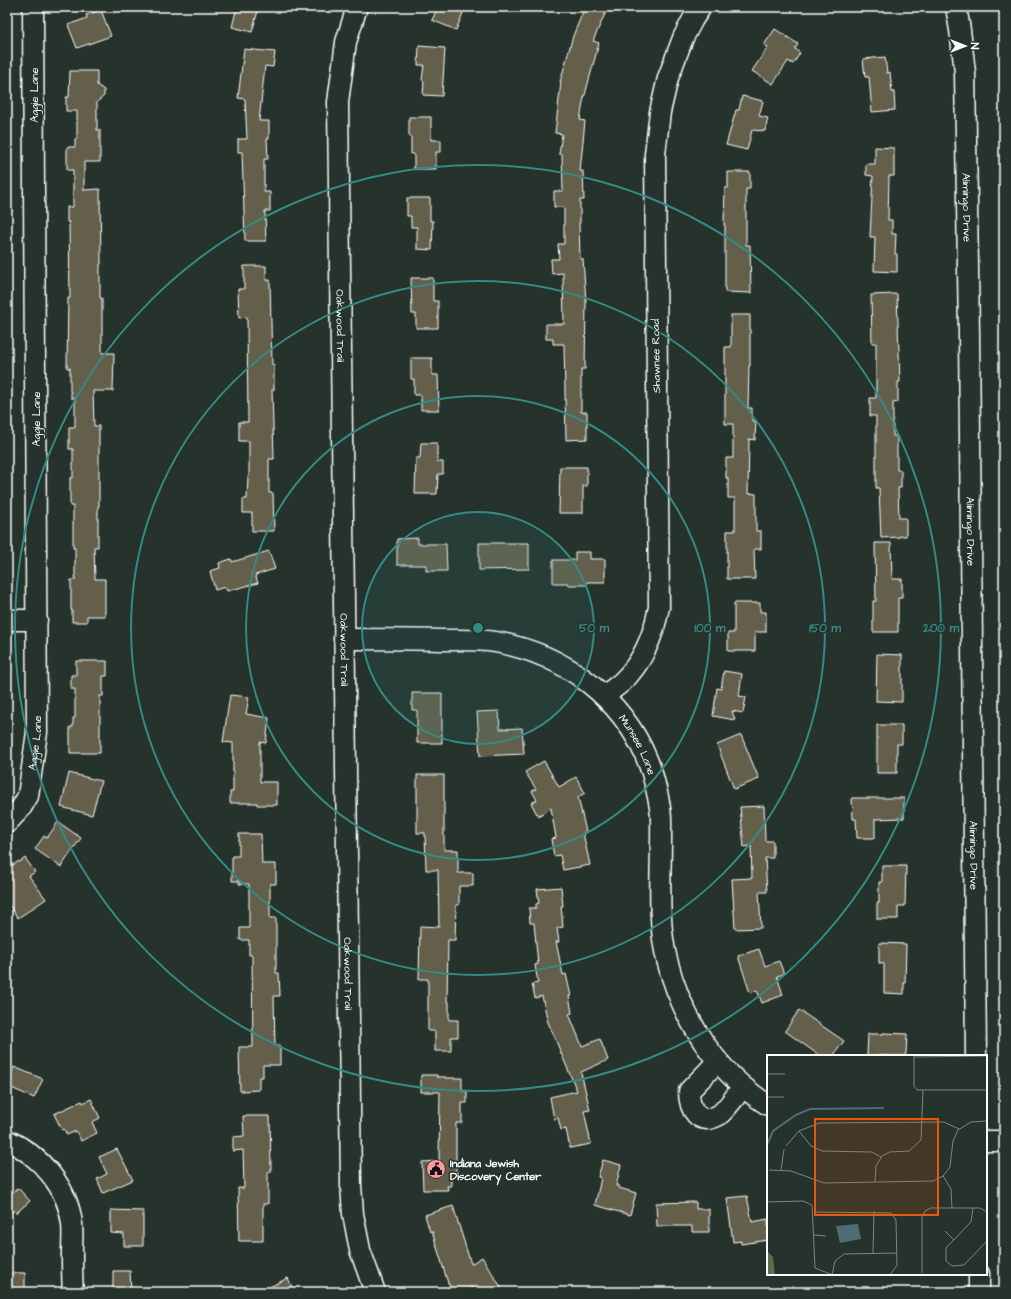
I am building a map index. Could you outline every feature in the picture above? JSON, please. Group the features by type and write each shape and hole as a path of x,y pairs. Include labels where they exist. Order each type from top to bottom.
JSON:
{"street":[{"name":"Aggie Lane","path":"7,823 22,808 28,796 37,732 33,7"},
{"name":"Oakwood Trail","path":"357,7 346,42 338,102 351,1185 353,1214 360,1250 375,1292"},
{"name":"Shawnee Road","path":"604,696 622,682 636,666 653,634 658,614 655,154 658,119 668,78 684,38 701,7"},
{"name":"Alimingo Drive","path":"956,7 965,72 976,1055"},
{"path":"7,620 37,620"},
{"name":"Munsee Lane","path":"344,639 480,640 509,644 537,652 557,661 588,681 619,712 632,730 646,755 657,789 661,818 662,919 667,961 677,995 696,1033 718,1061 743,1087 767,1104"},
{"path":"718,1061 689,1091 689,1102 693,1112 700,1118 709,1118 720,1115 743,1087"},
{"path":"7,1140 27,1151 44,1166 53,1177 67,1202 72,1223 73,1292"},
{"path":"987,1141 1004,1141"},
{"path":"979,1275 979,1292"}],"building":[{"path":"237,7 259,7 252,32 232,27"},
{"path":"438,7 459,7 458,10 463,13 456,30 432,20"},
{"path":"585,7 608,7 593,41 599,43 583,102 580,120 585,121 580,171 583,171 584,200 580,200 579,223 580,259 583,259 586,302 585,369 581,369 581,412 587,412 587,439 566,440 564,344 553,344 553,339 546,339 546,324 564,324 563,273 552,274 551,259 559,259 558,244 564,244 564,207 554,207 554,191 563,191 562,154 559,154 562,134 555,133 560,82 573,36"},
{"path":"101,10 111,36 77,48 68,25 87,18 86,15"},
{"path":"775,29 798,44 795,49 800,53 793,64 788,61 773,84 752,71 768,47 764,45"},
{"path":"419,46 445,48 442,96 423,95 424,81 422,80 424,65 418,65"},
{"path":"244,49 275,52 273,67 265,66 259,121 269,121 269,139 267,139 268,159 264,159 264,192 270,192 270,211 265,211 266,241 245,241 242,152 238,152 238,139 247,139 245,99 238,98"},
{"path":"885,57 887,73 890,72 892,92 894,92 895,110 872,112 869,77 865,77 863,59"},
{"path":"70,71 97,71 97,85 104,90 104,96 97,102 97,130 100,130 100,162 84,162 84,190 100,189 100,298 102,298 102,353 114,353 113,391 93,391 94,426 99,426 98,547 94,547 95,579 105,579 105,616 87,616 87,622 72,622 71,610 71,580 75,580 75,548 73,548 73,506 70,506 70,478 73,478 73,449 69,449 69,427 75,427 75,398 71,398 70,368 67,368 68,298 70,298 69,222 67,222 67,207 73,207 73,170 67,170 67,147 75,147 75,139 77,139 77,111 66,111 66,97 69,97"},
{"path":"742,96 763,101 759,116 768,118 765,131 752,130 747,150 726,145 736,110 739,110"},
{"path":"409,117 431,117 431,140 441,140 441,152 436,152 436,169 414,169 414,154 411,154 411,136 409,136"},
{"path":"875,147 894,148 894,176 889,176 888,220 892,220 892,234 896,234 895,254 897,254 897,272 874,271 875,237 870,237 873,176 866,175 866,164 875,164"},
{"path":"728,172 750,172 750,189 746,189 746,245 750,245 751,293 725,292 724,225 725,188 728,188"},
{"path":"407,198 430,198 430,221 433,221 432,250 417,249 417,227 411,227 411,216 407,216"},
{"path":"244,266 266,266 266,280 270,280 272,365 274,365 274,390 272,390 274,459 269,459 269,493 273,493 274,531 252,531 252,513 243,513 243,499 247,499 249,477 249,441 239,441 239,422 248,422 247,317 239,318 238,289 244,289"},
{"path":"411,278 433,278 433,301 438,301 438,328 416,328 416,314 412,314"},
{"path":"897,294 900,382 898,382 898,402 893,403 893,436 897,436 897,470 901,470 901,488 898,488 899,518 906,518 906,536 881,538 879,488 876,488 876,416 870,416 870,398 876,398 876,343 872,343 871,295"},
{"path":"731,315 750,315 748,408 752,408 752,421 756,421 755,440 749,439 748,493 756,494 756,531 761,531 761,549 754,549 755,579 727,579 727,531 735,531 735,498 728,498 728,478 726,478 726,458 733,458 733,424 725,424 725,347 731,347"},
{"path":"411,358 432,358 432,375 438,375 439,410 421,410 421,395 414,395 414,379 411,379"},
{"path":"421,443 437,443 437,462 443,462 443,474 438,474 437,494 415,494 416,458 420,458"},
{"path":"560,467 587,467 587,486 583,486 583,513 559,513"},
{"path":"418,538 418,544 446,544 447,571 426,571 426,565 397,565 397,539"},
{"path":"479,543 529,543 529,569 479,570"},
{"path":"875,543 891,543 892,579 902,579 902,598 898,598 898,632 873,632 873,601 876,601"},
{"path":"269,551 275,569 255,575 258,583 227,591 225,587 215,590 210,571 220,568 219,563 231,559 232,562"},
{"path":"575,552 590,552 590,559 605,559 605,582 587,582 587,585 553,583 553,560 575,560"},
{"path":"734,603 760,603 760,612 766,612 766,632 755,632 755,651 728,651 728,633 734,633"},
{"path":"877,654 902,655 902,702 876,701"},
{"path":"76,661 107,661 107,676 103,676 103,696 100,696 100,753 70,753 70,727 73,727 73,718 75,718 75,689 71,689 71,675 76,675"},
{"path":"724,671 742,674 739,696 746,697 743,713 732,711 735,720 713,716 717,688 721,689"},
{"path":"412,693 442,693 442,743 417,743 417,710 412,710"},
{"path":"230,695 249,697 246,714 269,718 266,743 260,742 260,782 277,782 277,805 230,803 230,792 233,792 233,743 223,742"},
{"path":"499,711 500,729 522,728 524,754 480,756 477,712"},
{"path":"877,725 902,725 902,744 897,744 897,773 877,773"},
{"path":"741,735 759,779 734,789 717,745"},
{"path":"544,761 559,787 576,777 585,793 578,797 586,832 583,833 590,865 563,870 560,855 554,856 551,839 556,838 551,808 538,816 531,803 537,800 532,791 536,789 525,772"},
{"path":"69,773 101,781 92,815 61,807"},
{"path":"417,775 444,775 444,850 458,850 458,873 473,873 473,886 459,886 459,905 456,905 455,940 448,940 447,1002 449,1002 449,1020 458,1020 458,1037 451,1037 451,1051 435,1051 435,1031 428,1031 428,979 419,979 420,926 439,927 438,870 426,870 425,833 417,833"},
{"path":"852,798 904,798 904,818 875,819 875,838 857,838 856,819 853,819"},
{"path":"764,806 765,841 773,841 773,858 765,858 767,892 759,892 761,928 735,929 732,879 752,878 751,846 744,847 740,807"},
{"path":"58,822 81,838 61,867 35,849 44,836 47,838"},
{"path":"239,834 261,834 262,864 276,864 276,884 270,884 270,918 276,918 276,973 279,973 280,996 274,996 275,1046 280,1046 280,1065 263,1065 263,1077 259,1077 259,1090 240,1091 239,1047 253,1047 252,955 249,955 249,940 240,940 240,928 249,928 249,884 239,884 239,881 232,881 232,856 239,856"},
{"path":"25,858 35,872 29,876 46,899 18,918 7,902 7,869"},
{"path":"882,866 906,866 905,906 898,906 898,919 877,919 879,882 882,882"},
{"path":"561,887 563,927 557,928 559,942 556,942 563,975 566,974 571,996 569,996 572,1013 569,1014 582,1046 600,1039 608,1060 581,1072 590,1110 584,1111 591,1144 570,1148 566,1129 561,1130 558,1118 554,1119 550,1097 577,1091 548,1022 542,996 535,998 532,984 538,983 535,965 538,964 534,923 530,923 529,908 536,908 536,904 539,903 537,889"},
{"path":"879,943 906,944 904,994 884,993 884,964 879,963"},
{"path":"759,949 765,966 779,961 784,974 777,976 783,995 762,1003 757,990 750,993 738,956"},
{"path":"799,1010 844,1041 834,1055 819,1055 785,1031"},
{"path":"868,1034 907,1034 906,1054 867,1055"},
{"path":"14,1067 43,1079 34,1098 7,1086"},
{"path":"421,1075 462,1078 462,1091 467,1091 467,1103 462,1103 462,1123 456,1123 456,1172 451,1172 451,1186 447,1186 448,1190 423,1190 422,1162 439,1161 440,1092 421,1092"},
{"path":"91,1099 100,1118 92,1122 97,1133 81,1141 76,1131 67,1135 64,1129 62,1130 54,1114 82,1101 83,1103"},
{"path":"243,1116 270,1116 271,1172 268,1172 268,1204 263,1204 263,1241 239,1241 238,1188 244,1188 243,1150 233,1151 233,1137 244,1136"},
{"path":"117,1149 133,1180 103,1193 97,1179 107,1174 99,1157"},
{"path":"603,1160 621,1165 616,1186 636,1193 630,1215 595,1205 601,1178 598,1177"},
{"path":"18,1188 30,1201 16,1213 14,1210 7,1216 7,1197"},
{"path":"747,1196 752,1222 767,1219 767,1240 741,1244 741,1241 733,1242 727,1198"},
{"path":"696,1202 696,1209 709,1209 709,1232 692,1232 692,1226 657,1226 656,1203"},
{"path":"453,1206 471,1264 482,1257 504,1292 475,1292 472,1287 463,1292 453,1292 448,1283 432,1231 430,1232 425,1215"},
{"path":"111,1210 143,1211 143,1246 124,1246 124,1234 111,1233"},
{"path":"113,1271 130,1271 131,1292 113,1292"},
{"path":"7,1273 25,1273 25,1292 7,1292"},
{"path":"288,1278 294,1292 259,1292"}],"place":[{"name":"Indiana Jewish Discovery Center","path":"436,1169"}]}
